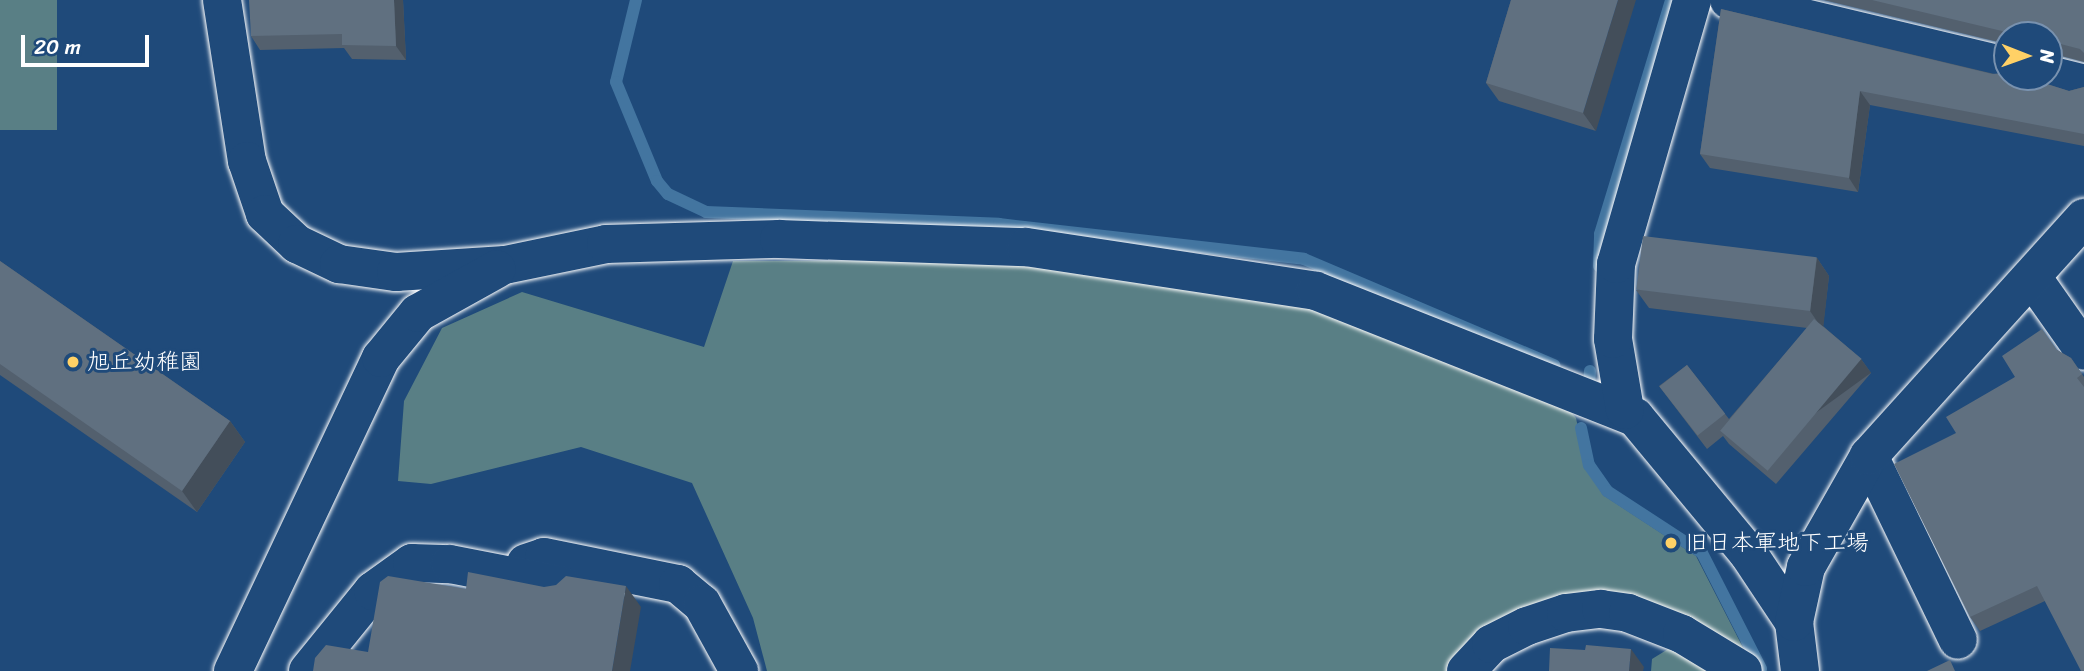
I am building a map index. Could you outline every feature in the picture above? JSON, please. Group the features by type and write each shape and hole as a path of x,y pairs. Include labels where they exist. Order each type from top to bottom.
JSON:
{"street":[{"path":"222,0 247,161 265,214 297,244 339,264 396,272 505,265 606,244 779,239 1026,247 1316,290 1506,369 1635,416 1748,553 1794,622"},
{"path":"1625,411 1613,339 1616,264 1692,0"},
{"path":"1729,0 1993,63"},
{"path":"2063,79 2084,84"},
{"path":"1800,671 1794,622 1806,567 1869,456 2084,218"},
{"path":"233,671 381,358 418,313 505,265"},
{"path":"2032,277 2084,351"},
{"path":"1869,456 1958,640"},
{"path":"517,576 527,561 544,557 678,584 702,604 739,671"},
{"path":"308,671 373,591 412,563 517,576 563,586"},
{"path":"1466,671 1492,644 1527,626 1566,613 1601,609 1628,613 1682,634 1743,671"}],"green space":[{"path":"0,0 57,0 57,130 0,130"},
{"path":"1023,260 1312,308 1564,404 1576,418 1586,467 1603,495 1696,556 1755,671 1651,671 1652,659 1694,633 1626,600 1454,671 767,671 753,618 692,483 581,447 431,484 398,481 404,401 442,328 522,292 704,347 733,261"}],"building":[{"path":"249,0 394,0 396,46 342,45 342,34 251,36"},
{"path":"1511,0 1618,0 1583,113 1486,83"},
{"path":"1872,0 2084,0 2084,53 2080,49 2063,45 2063,21 1993,21 1993,29"},
{"path":"1721,9 1993,74 1993,91 2069,91 2084,87 2084,134 1860,91 1849,178 1700,154"},
{"path":"1643,236 1817,257 1810,311 1636,290"},
{"path":"0,261 230,421 182,491 0,364"},
{"path":"1814,319 1861,359 1768,471 1720,431"},
{"path":"2042,329 2057,350 2071,358 2082,374 2077,378 2084,387 2084,671 2081,671 2037,586 1970,617 1894,464 1956,433 1946,417 2015,377 2002,356"},
{"path":"1687,365 1725,414 1698,435 1659,387"},
{"path":"468,572 544,587 556,585 566,576 626,586 612,671 313,671 315,658 326,645 368,652 380,582 388,576 466,589"},
{"path":"1586,645 1631,649 1629,671 1549,671 1550,648 1585,650"},
{"path":"1950,660 1955,671 1927,671"}],"waterway":[{"path":"636,0 616,82 657,181 668,194 706,212 999,224 1304,259 1554,365"},
{"path":"1599,266 1600,234 1671,0"},
{"path":"1589,389 1590,371"},
{"path":"1581,428 1589,465 1607,491 1702,553 1761,669"}],"place":[{"name":"旭丘幼稚園","path":"73,362"},
{"name":"旧日本軍地下工場","path":"1671,543"}]}
